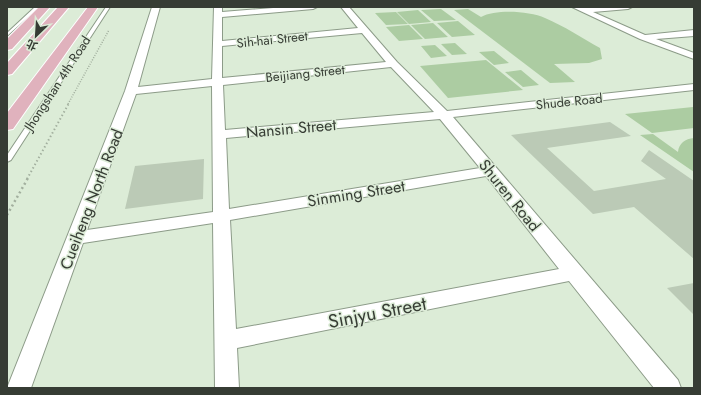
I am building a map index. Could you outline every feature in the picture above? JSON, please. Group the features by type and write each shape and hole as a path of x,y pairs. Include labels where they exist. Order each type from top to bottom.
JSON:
{"main road":[{"path":"7,46 45,7"},
{"path":"7,71 64,7"},
{"path":"41,56 81,7"},
{"name":"Jhongshan 4th Road","path":"7,125 93,7"}],"street":[{"name":"Cueiheng North Road","path":"19,388 131,91 156,7"},
{"path":"217,44 218,11 313,7"},
{"name":"Shuren Road","path":"345,7 394,64 444,115 668,388"},
{"path":"579,8 628,7"},
{"path":"579,8 643,37 694,56"},
{"name":"Sih-hai Street","path":"217,82 217,44 364,30"},
{"path":"643,37 694,33"},
{"name":"Beijiang Street","path":"131,91 394,64"},
{"path":"217,82 227,388"},
{"name":"Shude Road","path":"444,115 694,87"},
{"path":"680,88 694,96"},
{"name":"Nansin Street","path":"219,135 444,115"},
{"name":"Sinming Street","path":"76,238 222,216 490,171"},
{"name":"Sinjyu Street","path":"226,341 574,273"}],"lane":[{"path":"7,35 37,7"},
{"name":"Jhongshan 4th Road","path":"7,160 108,7"}],"path":[{"path":"7,216 109,30"}],"green space":[{"path":"441,9 456,20 434,21 421,10"},
{"path":"468,9 481,17 487,14 495,13 522,12 545,18 566,28 600,48 602,59 589,63 554,64 575,82 550,83 454,10"},
{"path":"418,10 431,22 409,24 397,12"},
{"path":"396,12 408,24 386,25 375,13"},
{"path":"458,21 475,35 452,37 437,23"},
{"path":"433,23 448,37 425,39 411,25"},
{"path":"409,25 423,39 399,41 386,27"},
{"path":"455,43 467,54 452,55 441,44"},
{"path":"435,45 447,56 431,58 421,46"},
{"path":"494,51 509,63 494,65 479,52"},
{"path":"486,60 523,90 448,98 420,66"},
{"path":"521,70 539,85 523,87 505,72"},
{"path":"693,107 694,128 652,133 625,114"},
{"path":"653,134 678,152 683,142 694,138 694,172 640,135"}],"building":[{"path":"610,122 631,136 547,148 594,191 666,179 641,161 649,150 694,181 694,259 634,207 593,214 511,135"},
{"path":"204,159 203,199 125,209 135,166"},
{"path":"694,283 694,315 667,288"}]}
